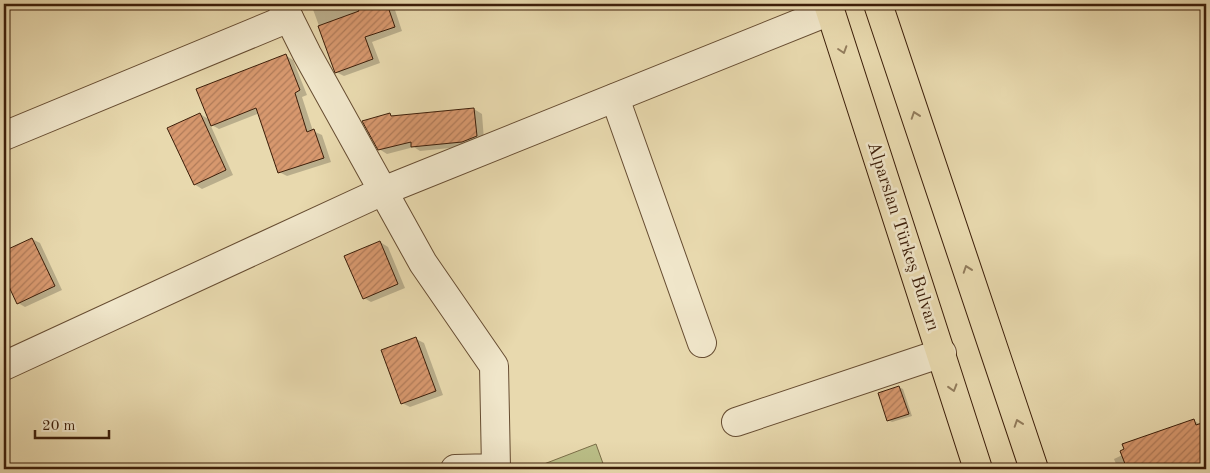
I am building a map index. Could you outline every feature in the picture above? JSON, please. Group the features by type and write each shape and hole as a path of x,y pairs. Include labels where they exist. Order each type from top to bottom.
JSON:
{"main road":[{"path":"878,4 1034,469"},
{"name":"Alparslan Türkeş Bulvarı","path":"829,8 978,469"}],"street":[{"path":"4,366 383,191 614,98 829,8"},
{"path":"4,136 285,11 423,263 494,366 496,468 455,469"},
{"path":"614,98 702,343"},
{"path":"736,422 942,353"}],"green space":[{"path":"596,444 605,469 531,469"}],"building":[{"path":"356,4 387,4 395,27 365,37 373,59 335,73 318,26 359,11"},
{"path":"286,54 300,90 295,93 307,132 314,129 324,158 278,173 256,108 211,126 196,89"},
{"path":"474,108 477,136 462,142 411,147 411,142 378,150 362,121 390,113 391,116"},
{"path":"200,113 226,170 194,185 167,128"},
{"path":"32,238 55,286 17,304 4,276 4,251"},
{"path":"380,241 398,284 363,299 344,256"},
{"path":"416,337 436,391 401,404 381,350"},
{"path":"899,386 909,414 887,421 878,393"},
{"path":"1194,419 1196,425 1202,423 1206,437 1206,469 1127,469 1120,451 1124,449 1122,444"}]}
